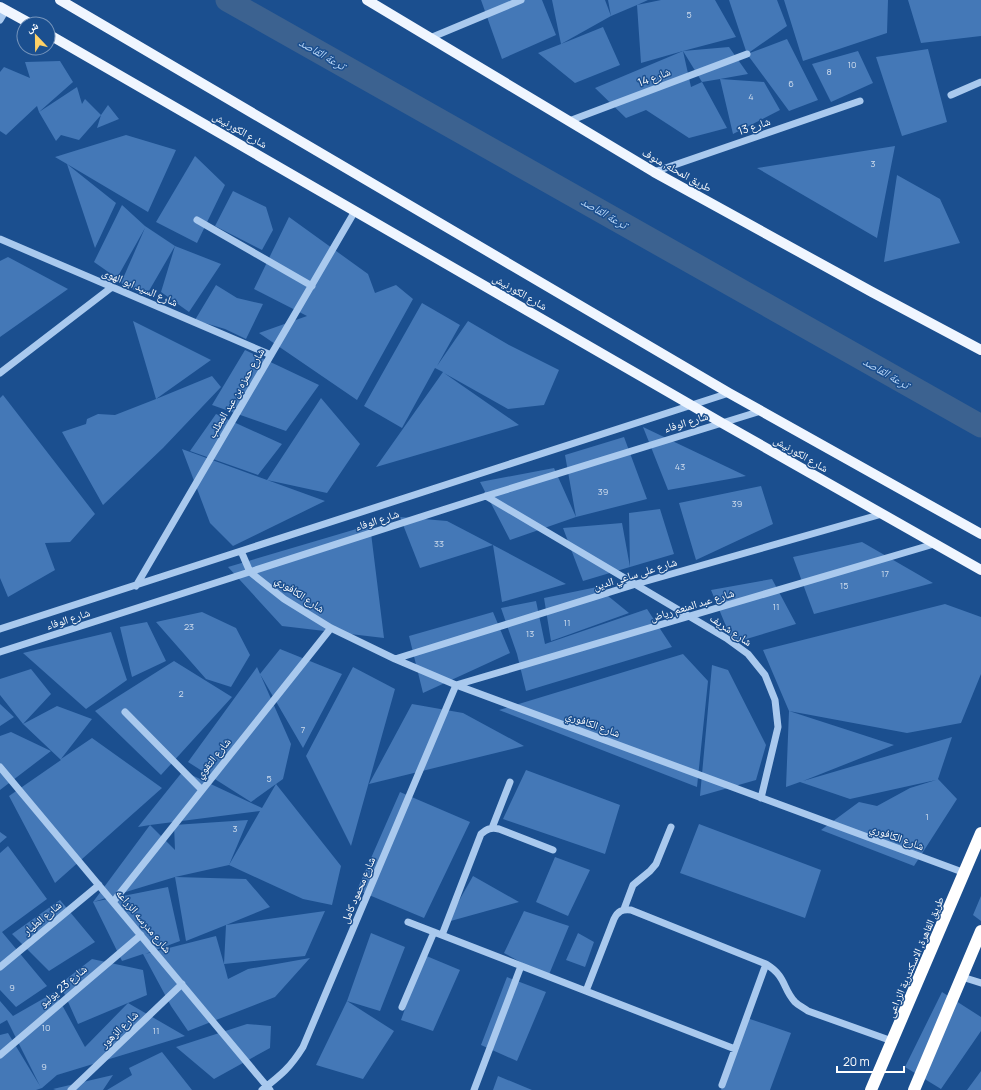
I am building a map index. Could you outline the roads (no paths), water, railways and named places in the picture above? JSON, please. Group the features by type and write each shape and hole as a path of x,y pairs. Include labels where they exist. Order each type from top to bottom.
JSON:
{"highway":[{"name":"طريق القاهرة, الاسكندرية الزراعى","path":"871,1090 981,833"},
{"path":"914,1090 980,934"}],"main road":[{"name":"شارع الكورنيش","path":"60,0 729,393 981,534"},
{"name":"طريق المحله, منوف","path":"367,0 654,172 981,350"},
{"path":"3,6 19,16"},
{"name":"شارع الكورنيش","path":"56,39 722,423 981,570"}],"street":[{"path":"430,38 521,0"},
{"path":"0,20 3,6"},
{"name":"شارع 14","path":"569,121 747,54"},
{"path":"951,95 981,82"},
{"name":"شارع 13","path":"654,172 860,101"},
{"name":"شارع حمزه بن عبد المطلب","path":"136,586 356,211"},
{"path":"197,220 312,286"},
{"name":"شارع السيد ابو الهوى","path":"0,239 271,355"},
{"path":"0,373 112,287"},
{"name":"شارع الوفاء","path":"0,629 729,393"},
{"name":"شارع الوفاء","path":"0,652 486,496 762,411"},
{"name":"شارع شريف","path":"486,496 726,638 748,654 765,674 776,700 778,727 761,798"},
{"name":"شارع على ساعي الدين","path":"395,658 636,584 882,514"},
{"name":"شارع عبد المنعم رياض","path":"456,685 691,617 934,544"},
{"name":"شارع الكافوري","path":"241,552 250,572 284,599 331,628 395,658 456,685 965,873"},
{"name":"شارع التقوي","path":"113,902 331,628"},
{"name":"شارع محمود كامل","path":"266,1089 281,1076 303,1047 456,685"},
{"path":"125,712 202,790"},
{"name":"شارع مدرسه الزراعه","path":"0,767 182,984 266,1089"},
{"path":"492,828 510,782"},
{"path":"624,909 633,885 656,864 671,827"},
{"path":"442,935 481,834 486,830 492,828 553,850"},
{"name":"شارع الطيار","path":"0,967 98,885"},
{"path":"586,991 614,918 617,913 624,909 631,910 766,964 779,974 791,996 801,1007 808,1011 892,1041"},
{"path":"408,922 735,1049"},
{"path":"402,1007 434,932"},
{"name":"شارع 23 يوليو","path":"0,1054 141,935"},
{"path":"722,1085 766,964"},
{"path":"474,1090 521,966"},
{"path":"962,977 981,983"},
{"name":"شارع الزهور","path":"71,1090 182,984"}],"waterway":[{"name":"ترعة القاصد","path":"227,0 981,426"}]}
